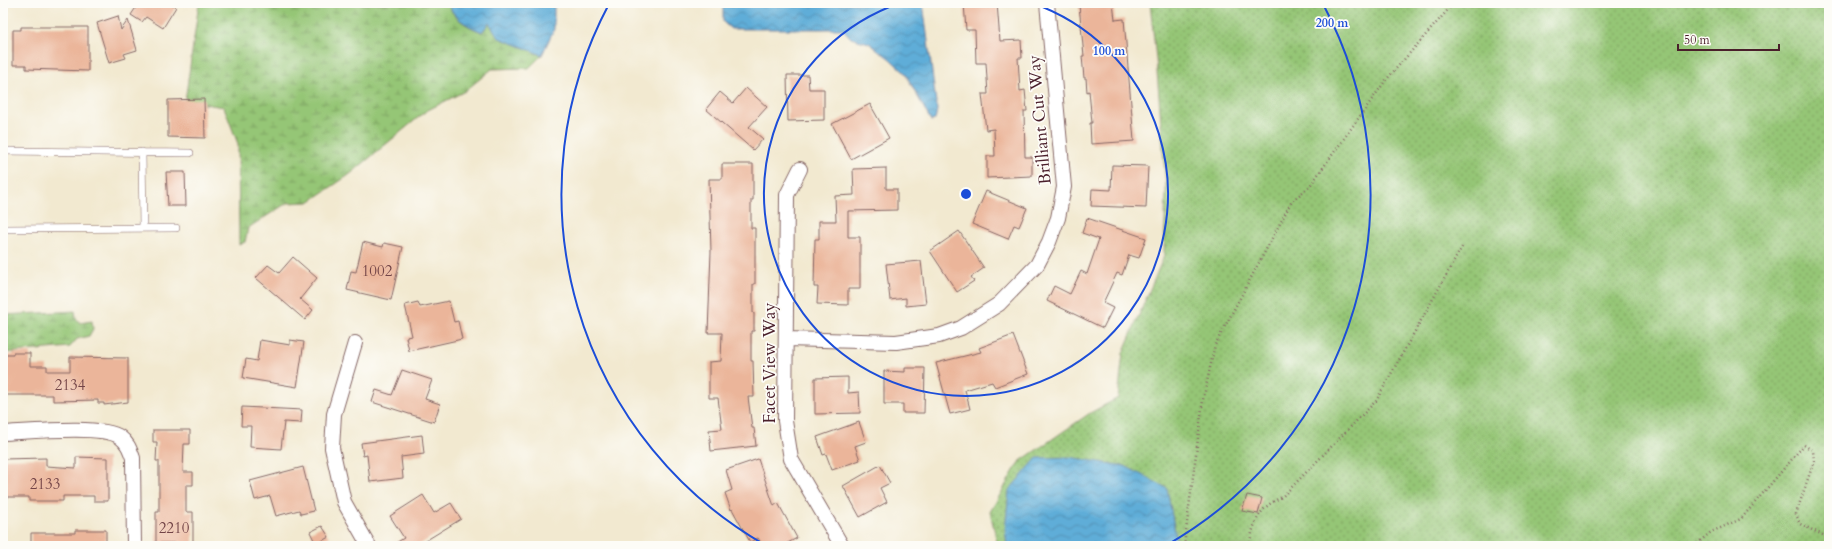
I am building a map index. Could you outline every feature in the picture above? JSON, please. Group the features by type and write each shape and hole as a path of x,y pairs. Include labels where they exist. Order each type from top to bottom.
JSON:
{"street":[{"name":"Brilliant Cut Way","path":"786,339 896,342 939,336 960,328 999,304 1037,264 1049,242 1058,218 1064,187 1047,3"},
{"name":"Facet View Way","path":"800,169 787,195 785,421 791,459 842,546"},
{"path":"355,343 334,414 332,448 344,502 369,546"},
{"path":"3,433 95,430 119,436 129,446 133,458 134,546"}],"lane":[{"path":"3,151 190,153"},
{"path":"142,152 143,228"},
{"path":"3,229 176,228"}],"path":[{"path":"1184,546 1203,400 1215,345 1292,201 1309,187 1386,80 1454,3"},
{"path":"1249,546 1254,524 1268,504 1282,497 1376,401 1462,247"},
{"path":"1694,546 1711,532 1741,519 1804,445 1813,451 1814,461 1796,514 1800,524 1829,538"}],"green space":[{"path":"199,3 449,3 453,13 466,25 482,32 489,23 516,44 542,55 529,68 492,69 465,91 426,111 349,175 309,202 287,203 248,228 245,242 239,245 238,144 224,107 185,101"},
{"path":"1150,3 1829,3 1829,546 998,546 990,512 1019,462 1090,413 1118,398 1123,353 1164,256 1166,186"},
{"path":"75,311 76,318 80,323 92,321 93,329 89,336 77,339 70,347 3,353 3,315"}],"water":[{"path":"449,3 554,3 554,29 542,55 499,38 489,23 482,32 467,25 453,13"},
{"path":"723,3 923,3 937,110 935,120 931,121 905,73 869,43 851,38 843,29 731,29 723,22"},
{"path":"1069,457 1125,466 1167,488 1176,537 1173,546 1007,546 1005,530 1009,490 1037,458"}],"building":[{"path":"139,3 170,3 176,7 163,28 146,17 142,22 131,15"},
{"path":"964,3 997,3 1000,41 1021,40 1022,58 1018,58 1020,91 1025,90 1027,111 1024,111 1025,157 1032,157 1032,176 987,178 987,156 995,156 994,129 986,130 982,94 988,94 986,63 976,63 975,30 966,30"},
{"path":"1113,3 1115,20 1124,19 1134,141 1091,144 1090,123 1092,123 1089,91 1087,92 1086,78 1084,78 1082,56 1084,56 1079,5"},
{"path":"118,16 121,30 128,20 137,50 124,54 126,58 109,63 97,23"},
{"path":"21,27 88,27 88,71 26,69 26,65 13,65 13,30 21,30"},
{"path":"787,75 808,75 809,89 824,89 824,120 788,121"},
{"path":"746,88 767,107 749,127 763,139 753,150 706,109 720,92 733,103"},
{"path":"204,99 205,138 168,137 168,100"},
{"path":"870,104 889,138 851,159 832,124"},
{"path":"722,164 753,164 751,228 755,228 755,284 753,284 754,331 751,331 751,361 753,361 754,397 748,397 756,446 711,451 709,430 722,429 718,398 709,398 709,362 721,361 722,333 708,333 711,252 709,179 722,179"},
{"path":"1112,165 1148,166 1146,208 1091,206 1092,189 1111,190"},
{"path":"886,168 886,189 897,189 897,210 848,211 848,237 860,237 860,289 848,289 848,305 817,304 818,287 814,287 815,239 819,239 819,221 836,221 835,196 854,195 853,169"},
{"path":"166,172 185,172 186,206 168,206"},
{"path":"986,191 1027,208 1019,227 1014,225 1008,239 972,224"},
{"path":"1087,218 1146,238 1139,258 1129,255 1122,275 1117,273 1103,303 1113,308 1103,328 1047,301 1054,286 1070,294 1081,271 1087,274 1099,239 1082,233"},
{"path":"959,231 984,268 971,277 974,281 957,292 930,251"},
{"path":"363,242 383,247 384,243 403,247 391,300 347,290 351,271 356,272"},
{"path":"293,257 317,278 300,299 313,310 305,320 256,278 268,265 279,273"},
{"path":"921,261 926,304 906,306 906,298 890,300 886,264"},
{"path":"449,301 454,322 458,321 462,339 409,351 406,337 412,336 405,305 418,302 420,307"},
{"path":"1013,335 1028,374 995,387 992,382 965,390 970,409 950,414 936,363 981,352 979,348"},
{"path":"260,340 290,345 290,340 304,342 297,387 243,378 246,359 257,361"},
{"path":"13,353 30,353 30,366 47,366 47,371 70,371 70,357 128,358 128,402 104,405 104,403 98,403 98,400 53,401 53,395 3,395 3,355 13,355"},
{"path":"905,368 925,368 924,413 903,413 903,404 884,404 884,371 905,372"},
{"path":"402,370 432,380 425,399 440,404 434,422 372,402 376,390 392,395"},
{"path":"848,377 848,393 859,392 860,413 815,414 815,378"},
{"path":"242,407 302,410 301,423 284,422 281,449 250,447 251,426 241,426"},
{"path":"859,422 866,442 855,446 860,460 832,470 826,454 823,455 817,437"},
{"path":"153,430 190,430 190,444 184,444 183,472 193,472 193,485 186,485 186,512 193,512 193,543 156,543 156,512 159,512 159,461 156,461 157,442 153,442"},
{"path":"422,435 424,454 401,457 403,478 370,482 367,455 363,456 361,443"},
{"path":"76,457 108,458 108,501 94,501 94,496 63,496 63,501 29,501 29,497 3,497 3,459 46,458 46,466 76,468"},
{"path":"758,459 774,506 778,503 797,538 782,546 763,546 758,538 750,542 732,509 731,510 725,493 732,490 726,470"},
{"path":"880,465 890,483 880,488 887,502 860,517 843,486"},
{"path":"303,467 314,511 301,514 299,510 276,516 270,496 255,500 250,481"},
{"path":"423,495 434,513 451,503 461,519 417,546 391,546 404,538 390,516"},
{"path":"1247,495 1262,498 1258,514 1242,511"},
{"path":"322,526 329,537 316,544 310,532"},
{"path":"75,530 106,530 106,546 31,546 31,533 75,533"}]}
